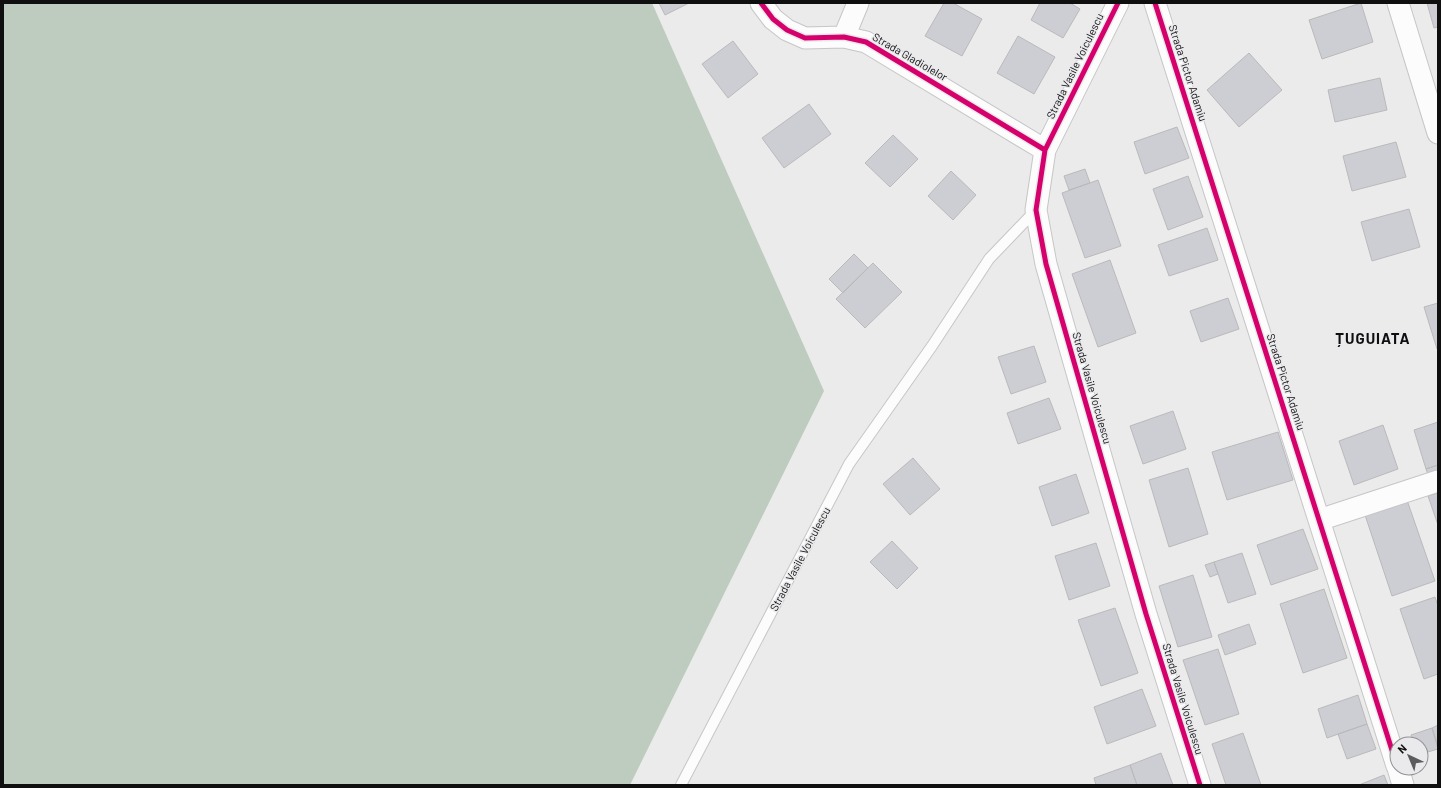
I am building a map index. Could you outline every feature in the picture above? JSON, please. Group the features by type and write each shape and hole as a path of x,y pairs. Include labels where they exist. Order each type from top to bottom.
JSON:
{"street":[{"name":"Strada Gladiolelor","path":"761,3 773,19 787,30 805,38 844,37 866,42 1045,150"},
{"path":"844,37 858,3"},
{"name":"Strada Vasile Voiculescu","path":"1118,3 1045,150 1036,210 1046,264 1146,614 1200,785"},
{"name":"Strada Pictor Adamiu","path":"1156,3 1389,742"},
{"path":"1398,3 1438,133"},
{"path":"1319,520 1438,481"}],"lane":[{"name":"Strada Vasile Voiculescu","path":"681,785 849,464 932,346 989,259 1036,210"}],"green space":[{"path":"3,3 652,3 824,391 630,785 3,785"}],"building":[{"path":"659,3 689,3 665,15"},
{"path":"944,3 953,3 982,19 962,56 925,36"},
{"path":"1040,3 1070,3 1080,9 1063,38 1031,20"},
{"path":"1361,3 1373,42 1322,59 1309,20"},
{"path":"1427,3 1438,3 1438,27 1434,28"},
{"path":"1018,36 1055,57 1034,94 997,73"},
{"path":"733,41 758,74 728,98 702,64"},
{"path":"1249,53 1282,90 1239,127 1207,90"},
{"path":"1380,78 1387,110 1335,122 1328,90"},
{"path":"809,104 831,134 784,168 762,138"},
{"path":"1177,127 1189,158 1145,174 1134,142"},
{"path":"893,135 918,159 890,187 865,163"},
{"path":"1396,142 1406,177 1352,191 1343,156"},
{"path":"1085,169 1090,183 1069,190 1064,176"},
{"path":"951,171 976,195 953,220 928,196"},
{"path":"1188,176 1203,217 1168,230 1153,189"},
{"path":"1098,180 1121,246 1085,258 1062,193"},
{"path":"1409,209 1420,247 1372,261 1361,222"},
{"path":"1207,228 1218,260 1169,276 1158,245"},
{"path":"854,254 868,268 843,293 829,279"},
{"path":"1110,260 1136,333 1098,347 1072,274"},
{"path":"873,263 902,292 865,328 836,299"},
{"path":"1228,298 1239,329 1201,342 1190,311"},
{"path":"1438,303 1438,349 1437,349 1424,307"},
{"path":"1034,346 1046,382 1011,394 998,357"},
{"path":"1049,398 1061,429 1018,444 1007,413"},
{"path":"1173,411 1186,449 1143,464 1130,426"},
{"path":"1438,422 1438,465 1426,469 1414,430"},
{"path":"1383,425 1398,469 1354,485 1339,441"},
{"path":"1278,432 1293,480 1227,500 1212,452"},
{"path":"913,458 940,489 910,515 883,484"},
{"path":"1438,465 1438,474 1429,477 1426,469"},
{"path":"1188,468 1208,534 1169,547 1149,480"},
{"path":"1076,474 1089,513 1052,526 1039,487"},
{"path":"1438,493 1438,525 1428,496"},
{"path":"1407,500 1435,581 1392,596 1365,515"},
{"path":"1303,529 1318,569 1271,585 1257,545"},
{"path":"892,541 918,568 897,589 870,562"},
{"path":"1096,543 1110,586 1069,600 1055,556"},
{"path":"1242,553 1256,594 1228,603 1214,562"},
{"path":"1214,562 1218,574 1210,577 1205,565"},
{"path":"1193,575 1212,637 1178,647 1159,586"},
{"path":"1324,589 1347,658 1303,673 1280,604"},
{"path":"1435,597 1438,606 1438,674 1424,679 1400,609"},
{"path":"1115,608 1138,673 1101,686 1078,620"},
{"path":"1249,624 1256,644 1225,655 1218,635"},
{"path":"1218,649 1239,714 1205,725 1183,660"},
{"path":"1142,689 1156,726 1107,744 1094,707"},
{"path":"1358,695 1367,724 1327,738 1318,709"},
{"path":"1367,724 1376,749 1347,759 1338,734"},
{"path":"1438,725 1438,746 1432,728"},
{"path":"1432,728 1438,749 1429,752 1429,736 1411,735"},
{"path":"1243,733 1261,785 1226,785 1212,744"},
{"path":"1161,753 1173,785 1137,785 1130,765"},
{"path":"1130,765 1137,785 1096,785 1094,778"},
{"path":"1384,775 1388,785 1359,785"}],"cycle path":[{"path":"761,3 773,19 787,30 805,38 844,37 866,42 1045,150"},
{"path":"1118,3 1045,150 1036,210 1046,264 1146,614 1200,785"},
{"path":"1155,3 1389,741"}],"district":[{"name":"ȚUGUIATA","path":"1373,339"}]}
